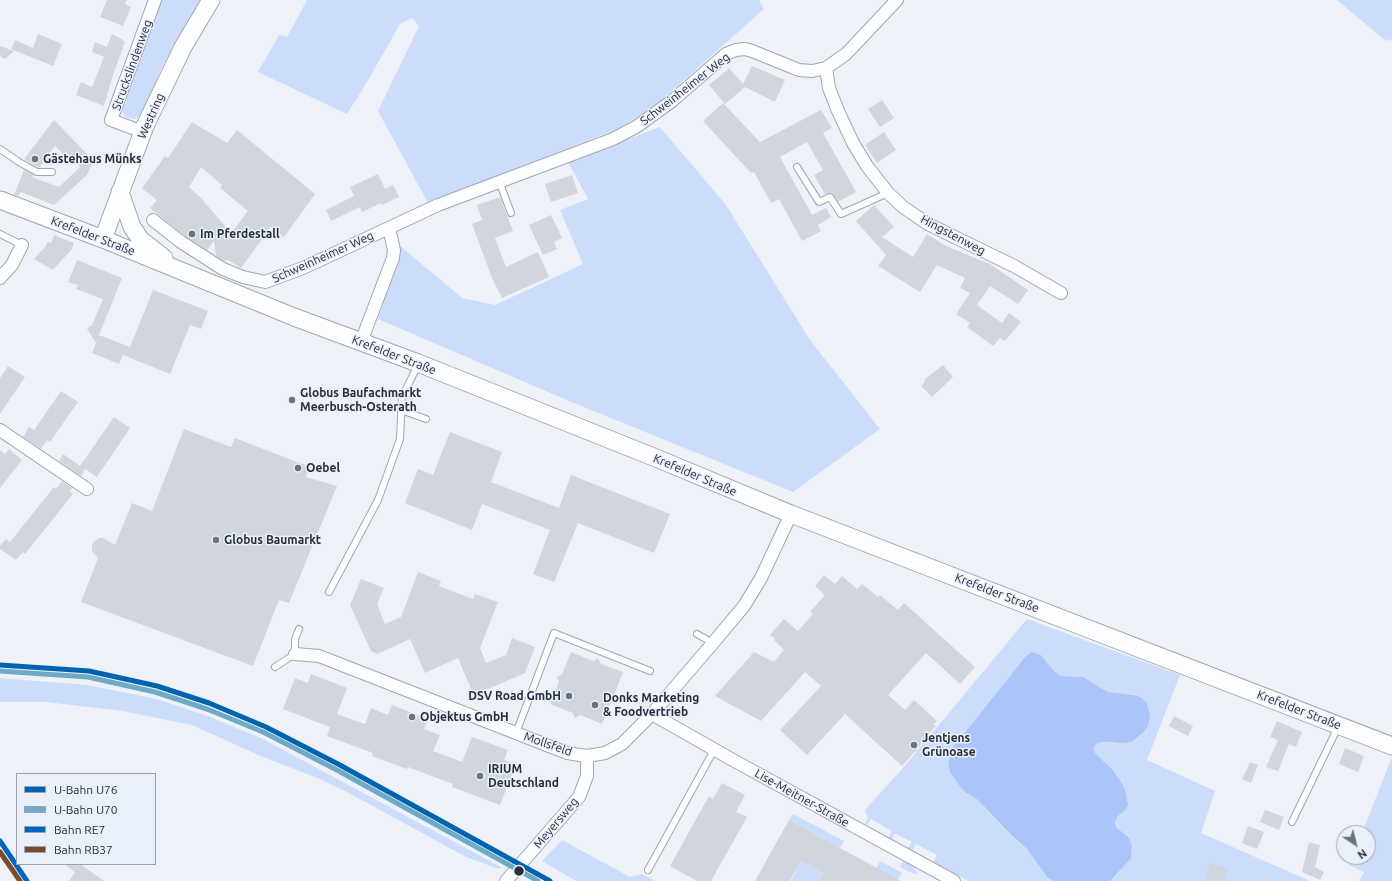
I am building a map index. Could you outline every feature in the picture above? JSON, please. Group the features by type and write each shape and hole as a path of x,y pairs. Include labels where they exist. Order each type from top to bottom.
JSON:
{"main road":[{"name":"Westring","path":"103,239 143,132 183,47 211,0"},
{"path":"120,192 127,215 137,234 142,240 178,269"},
{"name":"Krefelder Straße","path":"0,200 103,239 294,317 418,363 656,458 791,514 1392,746"}],"street":[{"name":"Struckslindenweg","path":"143,132 112,120 155,0"},
{"name":"Schweinheimer Weg","path":"153,220 181,242 223,269 242,277 266,282 303,268 438,205 613,139 636,127 672,101 726,54 736,50 746,49 799,70 812,71 826,68 846,54 897,0"},
{"name":"Hingstenweg","path":"826,68 829,88 853,143 867,166 888,193 904,207 928,224 1014,266 1061,293"},
{"name":"Schweinheimer Weg","path":"361,342 393,258 394,250 389,228"},
{"path":"0,278 12,265 22,245"},
{"path":"0,430 87,489"},
{"name":"Mollsfeld","path":"295,654 319,656 568,753 588,756 605,753 622,744 652,714 744,606 761,578 791,514"},
{"name":"Lise-Meitner-Straße","path":"652,714 933,876 954,881"},
{"name":"Meyersweg","path":"506,881 562,813 579,798 579,789 587,776 588,756"}],"lane":[{"path":"0,149 37,172 52,172"},
{"path":"797,167 819,202 830,197 841,214 888,193"},
{"path":"499,181 511,213"},
{"path":"0,234 22,245"},
{"path":"329,592 378,500 400,439 402,397 418,363"},
{"path":"401,410 426,419"},
{"path":"275,667 295,654 295,639 299,629"},
{"path":"516,733 554,633 650,671"},
{"path":"697,634 713,643"},
{"path":"1292,822 1339,726"},
{"path":"648,870 714,750"}],"shaded area":[{"path":"159,0 202,0 161,69 142,114 135,119 125,117 121,107"},
{"path":"307,0 759,0 764,9 656,105 620,128 428,203 378,111 419,26 412,18 400,24 347,114 258,72 279,35 287,37"},
{"path":"1337,0 1392,0 1392,39 1386,41"},
{"path":"660,127 726,205 810,340 880,429 793,492 569,401 378,319 400,246 462,298 495,305 583,264 560,210 588,199 568,162"},
{"path":"1027,619 1180,675 1147,760 1215,791 1201,833 1310,881 1110,881 1119,872 1120,831 1115,823 1117,817 1126,810 1125,789 1112,769 1095,753 1093,749 1096,744 1102,742 1112,743 1133,741 1143,733 1148,726 1141,697 1108,692 1083,677 1059,675 1041,655 1033,652 1025,657 951,750 948,765 966,793 978,800 1007,832 1026,848 1048,878 1054,881 968,881 933,862 937,855 916,844 912,851 908,848 912,842 895,833 892,839 889,837 892,831 871,819 867,825 865,824 868,818 865,810 903,768"},
{"path":"0,678 86,685 153,698 205,715 261,738 501,867 499,869 466,857 347,792 320,779 263,757 192,725 123,711 46,702 0,702"},
{"path":"1392,757 1392,881 1359,881 1364,872 1349,865 1376,865 1376,825 1365,825"},
{"path":"793,814 844,841 840,848 789,820"},
{"path":"562,840 630,877 642,874 655,881 576,881 542,861"},
{"path":"904,859 913,866 918,874 912,873 900,867"},
{"path":"801,861 823,873 818,881 791,881"},
{"path":"880,861 902,873 898,880 876,868"}],"water":[{"path":"1032,652 1041,655 1059,675 1083,677 1108,692 1141,697 1147,704 1150,715 1148,726 1143,733 1133,741 1124,743 1102,742 1096,744 1093,749 1095,753 1112,769 1121,782 1125,789 1128,804 1126,810 1117,817 1115,823 1117,828 1129,838 1132,845 1131,858 1110,881 1054,881 1048,878 1026,848 1008,832 978,800 966,793 950,772 948,765 951,750 1025,657"}],"building":[{"path":"107,0 127,0 125,4 131,7 123,26 100,17"},
{"path":"38,34 62,44 53,66 11,49 15,40 33,48"},
{"path":"112,34 125,42 104,106 76,95 81,82 92,87 104,57 92,52 95,42 107,47"},
{"path":"0,46 14,51 5,59 0,56"},
{"path":"752,66 785,80 775,102 745,87 725,104 709,85 729,68 743,84"},
{"path":"882,100 894,118 880,127 868,109"},
{"path":"723,103 760,142 821,110 832,128 823,133 856,192 838,202 832,193 825,194 814,175 823,170 807,142 780,157 812,215 826,208 831,217 818,225 821,231 802,241 779,199 771,203 754,172 751,173 703,121"},
{"name":"Gästehaus Münks","path":"54,120 91,158 97,152 87,175 54,205 21,192 18,196 14,195 24,170 34,175 32,177 59,187 80,167 65,152 63,154 55,146 39,168 24,159"},
{"path":"192,122 227,143 237,130 315,194 284,237 271,227 241,268 228,260 224,261 216,256 214,241 207,250 185,236 150,208 157,200 142,188 165,156 168,158","holes":["201,167 222,185 220,188 248,211 231,233 201,198 189,187"]},
{"path":"884,132 896,150 877,163 865,145"},
{"path":"378,174 385,189 393,185 399,197 382,205 381,203 362,212 360,207 331,221 326,210 354,196 350,187"},
{"path":"572,175 578,193 551,202 545,184"},
{"path":"500,197 513,231 495,238 506,267 538,252 549,277 502,298 492,278 472,224 482,220 477,205"},
{"path":"874,205 894,227 882,237 913,257 927,234 946,246 990,264 1028,290 1018,304 990,286 977,305 1002,323 1009,313 1021,322 1005,341 1000,338 993,346 967,327 970,323 956,314 970,293 960,288 965,278 937,265 920,292 878,266 886,255 856,221"},
{"path":"551,215 562,238 554,242 557,249 543,255 529,225"},
{"path":"54,235 74,243 72,249 53,270 34,259 44,249 48,242 51,243"},
{"path":"77,260 122,278 99,335 130,347 153,290 208,311 201,329 190,325 170,374 123,355 119,364 92,353 96,343 87,329 92,325 103,299 76,289 78,285 68,282"},
{"path":"943,365 953,377 932,397 921,386 925,382 924,380"},
{"path":"8,366 25,377 0,414 0,378"},
{"path":"61,391 78,402 50,442 47,440 41,449 23,437 29,427 34,430"},
{"path":"114,417 130,428 97,477 81,466 85,469 81,476 59,461 63,454 80,466"},
{"name":"Globus Baumarkt","path":"184,429 231,447 235,438 310,467 306,477 337,486 289,603 279,600 253,666 81,602 98,558 92,551 92,545 99,538 103,538 115,545 132,503 152,511"},
{"path":"450,432 502,452 491,482 559,508 571,475 670,514 654,553 578,523 554,582 533,574 550,530 482,504 472,530 405,503 418,469 433,475"},
{"path":"9,449 22,460 0,488 0,450 5,454"},
{"path":"62,481 72,488 70,492 73,494 25,554 23,552 16,560 0,549 0,546 6,539 10,542 54,487 56,489"},
{"path":"418,572 441,581 439,586 473,599 475,594 498,602 480,648 486,663 506,655 512,638 535,647 525,673 479,693 472,691 458,658 425,673 410,639 377,654 371,651 350,605 361,579 384,588 377,604 385,624 401,617"},
{"path":"824,575 835,584 842,576 857,589 862,584 878,597 880,595 898,610 904,603 975,667 960,684 926,653 888,695 905,710 914,700 937,721 934,724 936,726 927,735 928,737 902,766 845,714 807,755 780,730 821,686 805,672 761,721 715,696 754,652 774,662 784,650 770,635 784,619 798,631 813,614 810,612 825,595 815,586"},
{"path":"571,652 593,661 598,658 601,664 623,672 614,695 616,700 611,702 602,724 580,715 575,718 573,713 550,704 559,682 557,677 562,674"},
{"path":"311,674 347,688 337,714 365,724 371,708 388,715 392,705 428,719 424,729 440,735 433,751 462,762 472,737 508,750 504,760 516,764 500,805 452,787 453,784 408,767 407,769 372,756 373,753 327,736 330,727 283,709 295,678 308,683"},
{"path":"1174,716 1193,726 1188,736 1169,726"},
{"path":"1277,721 1302,732 1296,747 1289,744 1278,771 1266,767 1278,740 1270,737"},
{"path":"1345,748 1364,756 1358,772 1339,764"},
{"path":"1250,762 1258,765 1251,783 1242,779"},
{"path":"722,783 745,795 736,812 747,817 711,881 697,881 670,866 709,796 713,799"},
{"path":"1265,810 1284,817 1279,830 1260,822"},
{"path":"789,820 901,881 818,881 823,873 801,861 790,881 755,881"},
{"path":"1248,826 1264,832 1257,849 1242,843"},
{"path":"1309,842 1320,845 1315,867 1324,872 1320,880 1302,872"},
{"path":"1210,863 1228,869 1224,881 1204,881"},
{"path":"65,865 81,865 104,881 69,881 75,872"}],"metro line":[{"name":"U76","path":"0,665 89,671 157,686 209,703 266,727 338,764 550,881"},
{"name":"U70","path":"0,671 88,677 155,692 207,709 263,732 335,769 538,881"}],"rail line":[{"name":"RE7","path":"0,841 16,865"},
{"name":"RB37","path":"0,852 20,881"},
{"name":"RE7","path":"16,865 27,881"}],"place":[{"name":"Gästehaus Münks","path":"35,159"},
{"name":"Im Pferdestall","path":"192,234"},
{"name":"Globus Baufachmarkt Meerbusch-Osterath","path":"292,400"},
{"name":"Oebel","path":"298,468"},
{"name":"Globus Baumarkt","path":"216,540"},
{"name":"DSV Road GmbH","path":"569,696"},
{"name":"Donks Marketing & Foodvertrieb","path":"595,705"},
{"name":"Objektus GmbH","path":"412,717"},
{"name":"Jentjens Grünoase","path":"914,745"},
{"name":"IRIUM Deutschland","path":"480,776"}]}
